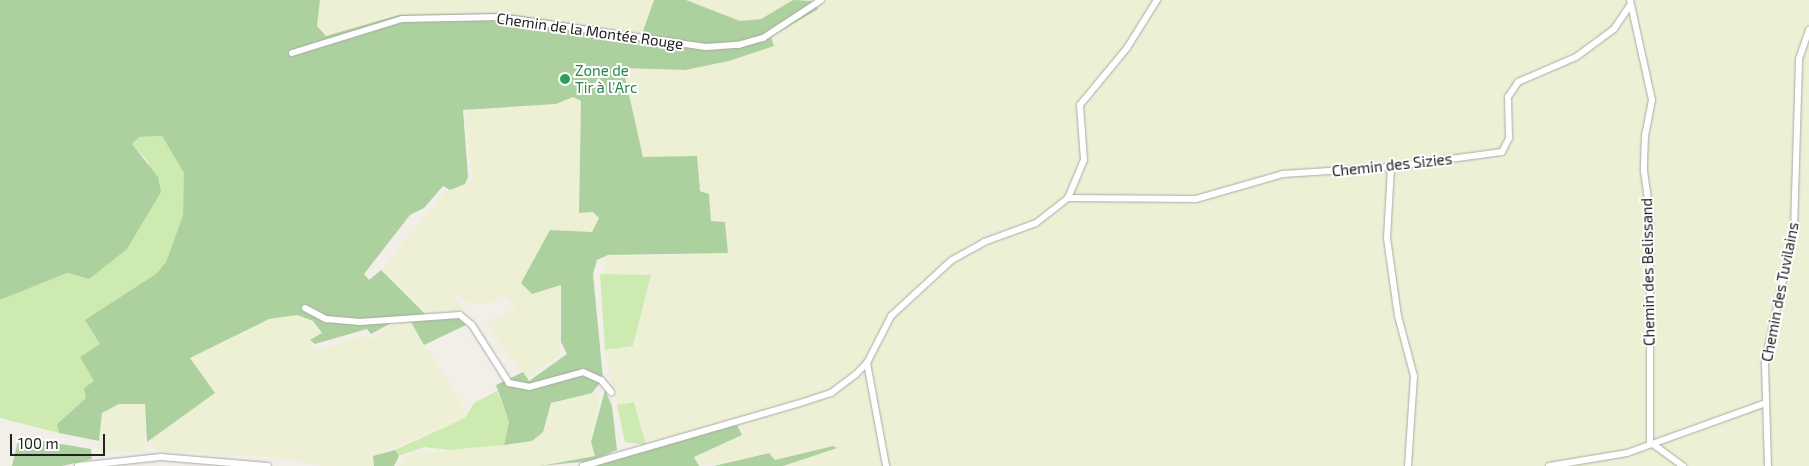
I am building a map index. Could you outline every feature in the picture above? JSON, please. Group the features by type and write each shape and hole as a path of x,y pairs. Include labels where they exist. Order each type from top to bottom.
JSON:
{"street":[{"name":"Chemin de la Montée Rouge","path":"292,53 402,19 490,17 706,47 738,45 763,38 821,0"},
{"path":"583,466 831,393 867,363 891,316 952,260 984,242 1036,223 1068,198 1084,160 1080,105 1127,48 1158,0"},
{"name":"Chemin des Belissand","path":"1630,3 1629,16 1652,100 1645,135 1644,171 1650,214 1650,442"},
{"name":"Chemin des Sizies","path":"1068,198 1118,202 1196,199 1284,174 1391,167 1502,152 1509,138 1508,97 1518,82 1576,57 1629,16"},
{"name":"Chemin des Tuvilains","path":"1768,466 1764,404 1765,362 1794,230 1799,59 1809,30"},
{"path":"1391,167 1387,238 1398,316 1414,376 1408,466"},
{"path":"305,308 326,319 360,322 460,315 472,325 509,383 529,387 583,372 601,380 611,392"},
{"path":"867,363 886,466"},
{"path":"1549,466 1627,453 1650,442 1764,404"},
{"path":"1650,442 1682,466"},
{"path":"78,466 161,457 268,466"}],"green space":[{"path":"0,0 320,0 317,26 326,36 399,15 501,13 642,34 654,0 686,0 740,21 761,19 793,0 812,1 818,9 771,37 774,46 729,61 685,70 623,68 643,157 697,156 700,191 709,194 711,221 725,222 728,253 608,255 597,260 593,274 603,379 592,393 551,403 543,432 532,441 504,445 509,422 496,385 523,372 529,381 567,354 561,342 561,285 532,294 521,283 550,230 592,232 599,218 593,212 579,213 581,101 573,97 556,104 463,110 468,177 465,184 450,190 443,186 424,208 410,215 364,274 369,280 381,270 428,317 457,316 466,325 424,345 411,322 395,321 371,334 367,329 315,344 310,340 322,333 313,321 297,315 269,319 190,358 215,393 147,442 145,404 119,404 102,413 99,441 59,433 57,424 86,398 84,388 94,381 80,357 100,344 85,320 156,274 166,262 183,215 184,173 162,136 139,137 132,144 158,177 161,192 127,249 89,279 67,273 0,300"},
{"path":"320,0 654,0 642,34 501,13 399,15 325,36 317,26"},
{"path":"686,0 793,0 761,19 740,21"},
{"path":"794,0 1809,0 1809,466 783,466 836,448 833,446 775,460 769,453 699,466 694,457 742,435 737,425 648,451 634,402 617,405 605,350 634,346 651,276 605,276 605,257 728,253 711,221 709,194 643,157 623,68 685,70 774,46 771,37 812,1"},
{"path":"573,97 581,101 579,213 593,212 599,218 561,284 560,355 527,378 486,324 517,308 504,294 490,303 472,304 451,292 466,311 424,313 381,270 444,193 473,179 465,117 467,109 556,104"},
{"path":"162,136 185,173 183,215 166,262 100,344 94,381 86,398 57,424 59,433 0,418 0,300 67,273 89,279 149,163 132,144 139,137"},
{"path":"600,274 651,275 633,346 605,350"},
{"path":"297,315 313,321 322,334 311,340 315,351 367,335 371,339 396,323 411,322 467,413 465,418 374,456 374,466 323,466 282,458 156,451 151,439 215,393 190,358 269,319"},
{"path":"605,390 612,406 617,450 591,461 540,466 595,456 591,442"},
{"path":"497,391 509,422 504,445 448,450 424,447 399,456 395,450 465,418 474,403"},
{"path":"592,393 600,395 591,442 596,456 540,466 398,466 406,456 532,441 543,432 551,403"},
{"path":"634,402 646,445 625,442 617,405"},
{"path":"119,404 145,404 145,451 98,453 102,413"},
{"path":"737,425 742,435 694,457 699,466 592,466"},
{"path":"19,437 91,449 92,459 62,466 12,466"},
{"path":"833,446 837,448 783,466 714,466 769,453 775,460"},
{"path":"395,450 399,456 394,466 374,466 373,456"}],"place":[{"name":"Zone de Tir à l'Arc","path":"565,79"}]}
